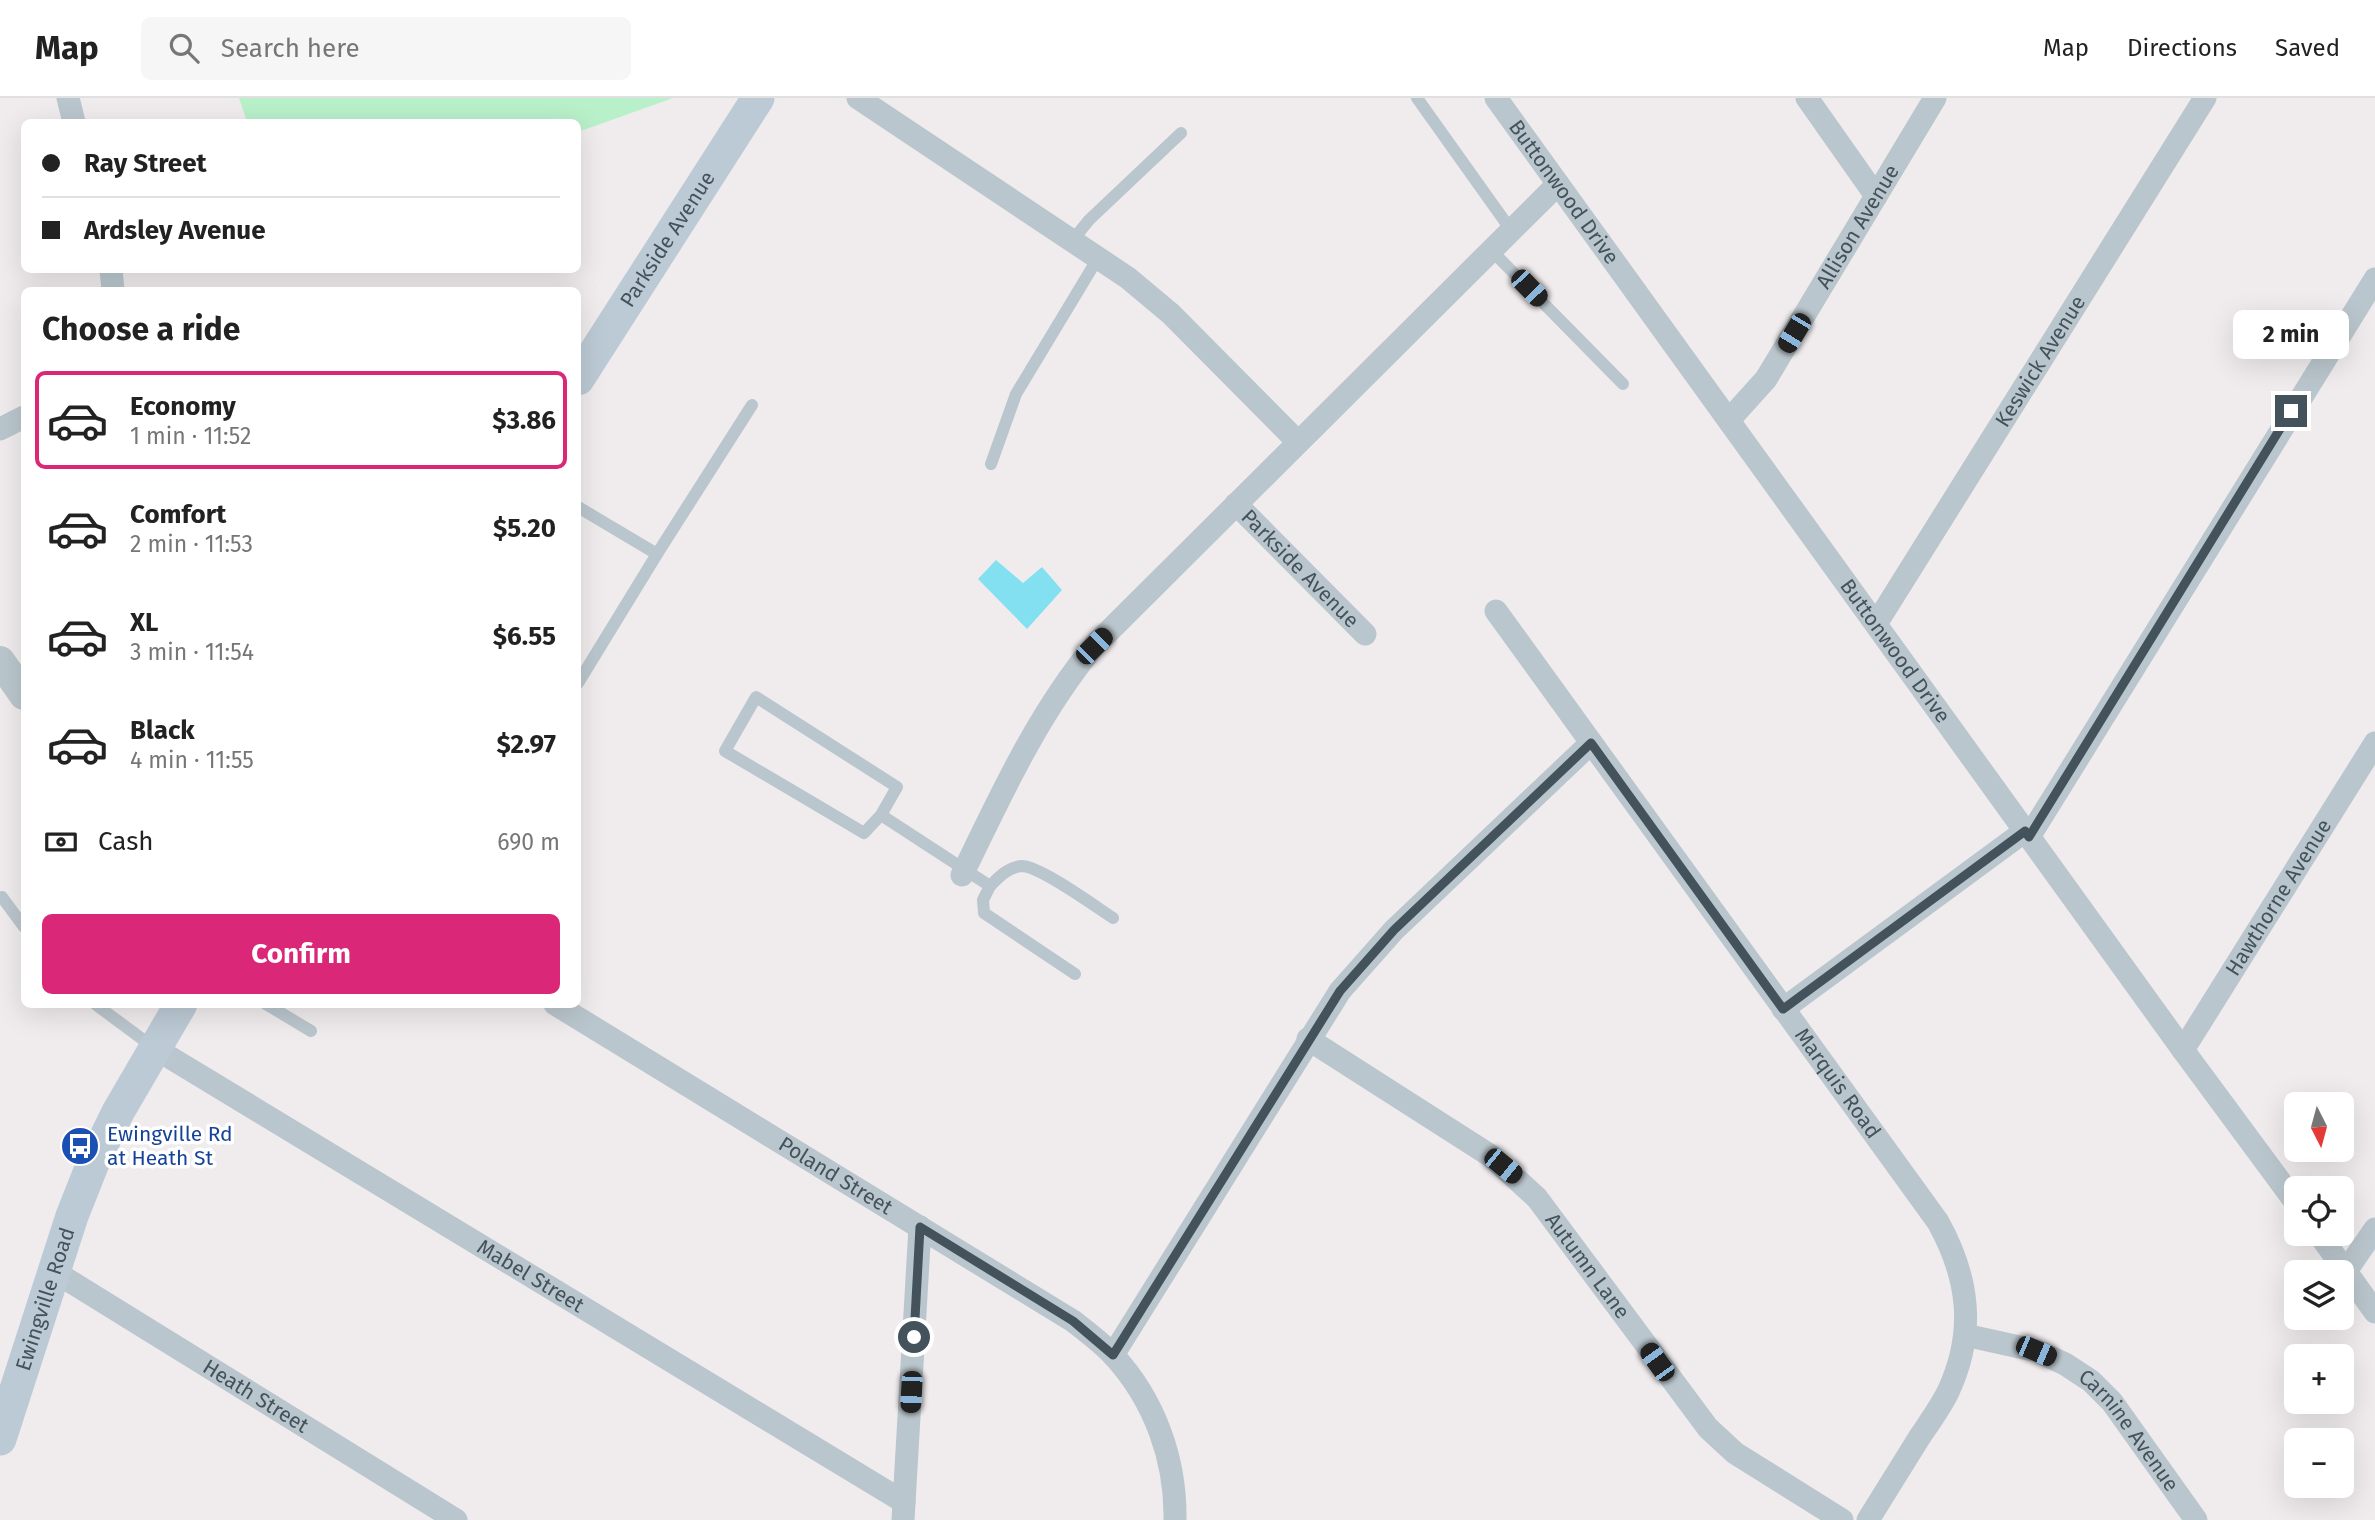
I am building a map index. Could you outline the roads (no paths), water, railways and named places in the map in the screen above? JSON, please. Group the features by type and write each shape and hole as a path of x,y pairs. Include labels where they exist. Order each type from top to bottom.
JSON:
{"main road":[{"name":"Parkside Avenue","path":"581,374 758,98"},
{"name":"Ewingville Road","path":"0,1439 78,1200 118,1112 170,1019"}],"street":[{"path":"68,98 73,119"},
{"path":"858,98 1128,278 1171,314 1298,442"},
{"name":"Buttonwood Drive","path":"1496,98 2284,1187"},
{"path":"1807,98 1876,196"},
{"name":"Allison Avenue","path":"1729,420 1766,379 1935,98"},
{"name":"Keswick Avenue","path":"1875,624 2206,98"},
{"path":"964,872 1041,718 1065,681 1094,646 1558,184"},
{"path":"1783,1009 2027,834 2375,279"},
{"path":"0,429 21,418"},
{"name":"Parkside Avenue","path":"1236,504 1364,634"},
{"name":"Marquis Road","path":"1496,611 1943,1230 1952,1248 1966,1305 1965,1335 1959,1363 1947,1394 1868,1520"},
{"path":"1113,1355 1340,991 1374,951 1591,743"},
{"name":"Hawthorne Avenue","path":"2183,1050 2375,743"},
{"name":"Poland Street","path":"562,1008 1073,1321 1113,1355 1146,1400 1160,1430 1171,1465 1176,1498 1175,1520"},
{"name":"Mabel Street","path":"170,1019 904,1511"},
{"name":"Autumn Lane","path":"1308,1040 1491,1156 1516,1176 1537,1198 1708,1429 1735,1453 1842,1520"},
{"path":"904,1511 920,1227"},
{"path":"2354,1260 2375,1229"},
{"name":"Heath Street","path":"55,1272 456,1520"},
{"path":"2354,1282 2375,1312"},
{"name":"Carnine Avenue","path":"1965,1335 2036,1351 2066,1364 2091,1381 2112,1402 2196,1520"}],"lane":[{"path":"1417,98 1511,230"},
{"path":"1072,241 1090,220 1181,133"},
{"path":"1491,250 1623,384"},
{"path":"991,464 1016,394 1098,258"},
{"path":"581,678 752,405"},
{"path":"581,509 657,554"},
{"path":"756,697 897,787 881,815 864,833 725,751 756,697"},
{"path":"881,815 990,887"},
{"path":"1075,974 984,914 983,900 990,887 1005,872 1022,866 1038,871 1113,918"},
{"path":"2,897 21,923"},
{"path":"109,1008 170,1019"},
{"path":"273,1008 311,1031"}],"water":[{"path":"996,560 1023,583 1042,567 1062,590 1027,629 978,579"}],"place":[{"name":"Ewingville Rd at Heath St","path":"80,1146"}]}
